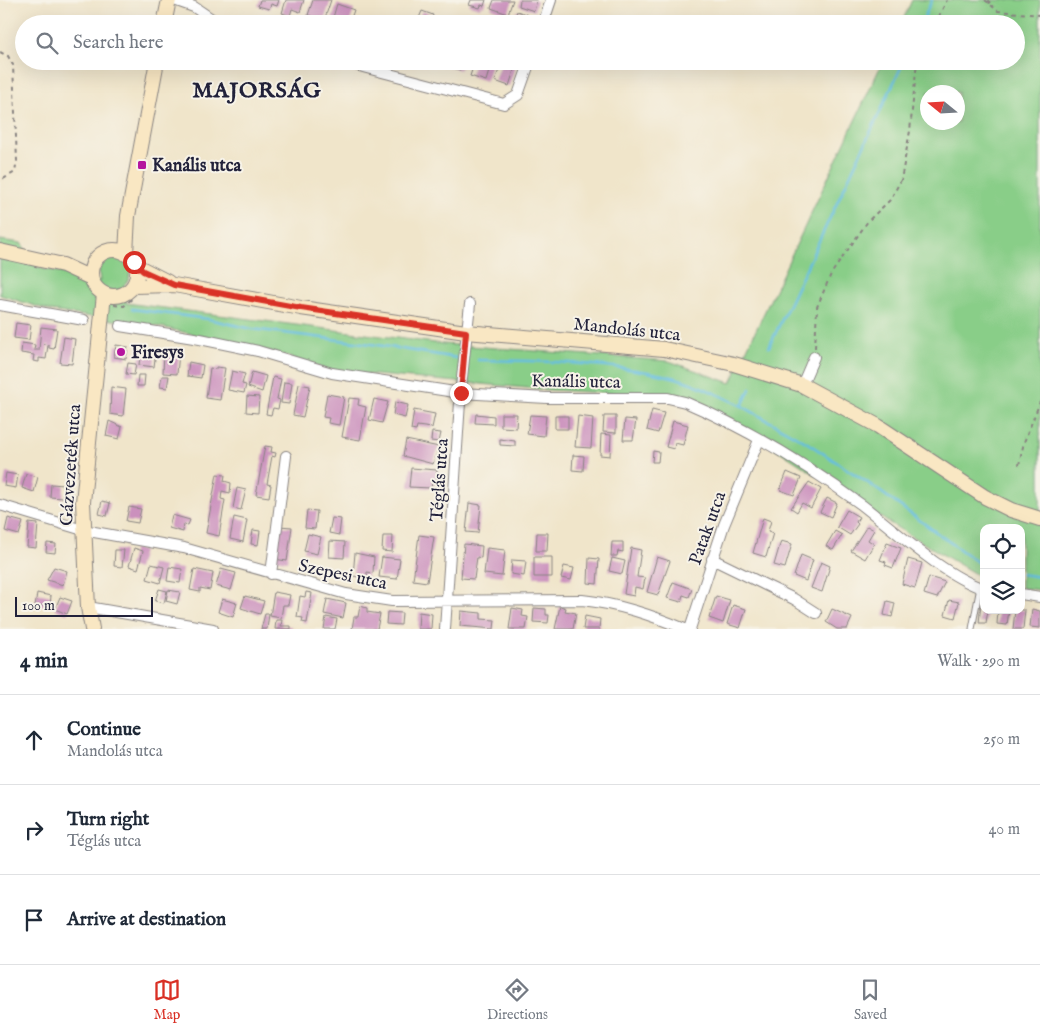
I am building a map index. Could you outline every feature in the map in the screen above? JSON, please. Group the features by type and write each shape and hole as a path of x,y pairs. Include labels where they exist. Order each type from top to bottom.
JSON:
{"street":[{"path":"166,15 168,0"},
{"path":"174,0 189,2 207,15"},
{"path":"546,15 551,0"},
{"path":"126,254 128,216 155,70"},
{"path":"374,70 504,104 518,95 527,70"},
{"path":"63,265 95,260 110,250 128,216"},
{"path":"95,260 91,278 98,290 112,296 127,290 136,276 135,265 126,254 110,250"},
{"path":"0,251 63,265 91,278"},
{"name":"Mandolás utca","path":"135,265 174,285"},
{"name":"Mandolás utca","path":"127,290 174,285 301,308 466,332 664,349 734,364 802,385 878,426 985,497 1011,510 1040,520"},
{"name":"Gázvezeték utca","path":"100,333 112,305 127,290"},
{"name":"Gázvezeték utca","path":"92,629 88,607 83,502 104,294"},
{"name":"Téglás utca","path":"445,629 461,393 470,304"},
{"path":"0,305 84,320"},
{"name":"Kanális utca","path":"120,326 258,351 332,373 461,393 547,398 668,398 685,402 790,456 954,575 980,587"},
{"path":"802,385 814,357"},
{"name":"Patak utca","path":"690,629 712,558 759,440"},
{"path":"271,574 286,456"},
{"name":"Szepesi utca","path":"0,505 83,530 184,548 346,594 392,601 591,601 636,610 685,629"},
{"path":"712,558 794,599 816,613"},
{"path":"1025,595 1040,597"},
{"path":"88,607 213,629"}],"lane":[{"path":"972,629 980,596"}],"path":[{"path":"940,15 947,0"},
{"path":"985,0 998,11 1040,16"},
{"path":"989,0 990,6"},
{"path":"0,52 8,56 13,65 17,161 15,172 0,180"},
{"path":"814,357 818,307 831,274 868,221 890,200 901,180 910,131 916,70"},
{"path":"1019,465 1024,442 1040,402"}],"green space":[{"path":"912,0 1040,0 1040,590 1025,588 1025,524 980,524 980,577 891,524 729,418 678,397 550,390 330,371 277,353 161,327 51,311 0,295 0,240 21,243 39,268 100,281 99,271 103,262 109,258 122,259 130,270 129,279 123,286 127,287 126,303 443,344 669,361 731,383 879,70 1025,70 1025,15 905,15"}],"building":[{"path":"260,0 279,0 277,6 271,4 269,9 258,6"},
{"path":"286,0 304,0 300,12 292,9 290,15 282,13"},
{"path":"313,0 331,0 326,15 308,15"},
{"path":"471,0 486,0 484,6 481,5 480,8 469,5"},
{"path":"494,0 513,0 508,14 491,8"},
{"path":"520,0 537,0 534,11 519,6"},
{"path":"337,4 354,10 352,15 334,15"},
{"path":"422,11 433,15 420,15"},
{"path":"517,11 528,15 516,15"},
{"path":"472,70 489,70 486,81 470,76"},
{"path":"499,70 514,70 509,86 495,81"},
{"path":"16,323 31,325 29,340 14,338"},
{"path":"41,327 57,329 54,349 49,348 49,345 43,344 48,345 46,359 39,358 39,362 33,361 34,355 21,353 22,343 35,345 34,350 39,350"},
{"path":"64,337 75,339 72,364 60,363"},
{"name":"Firesys","path":"116,345 128,347 126,359 114,357"},
{"path":"141,348 156,350 154,367 139,365"},
{"path":"164,352 179,353 177,374 163,373"},
{"path":"189,362 203,365 201,378 187,376"},
{"path":"128,363 136,364 134,375 126,374"},
{"path":"216,367 225,368 220,400 206,398 210,368 216,369"},
{"path":"232,371 245,374 242,384 246,385 244,393 228,390"},
{"path":"252,372 266,376 262,392 248,387"},
{"path":"138,375 145,375 144,386 137,386"},
{"path":"162,376 169,376 167,388 160,387"},
{"path":"273,377 281,379 277,399 280,400 278,409 273,408 271,415 266,414"},
{"path":"284,382 292,383 289,404 281,403"},
{"path":"299,384 310,386 303,417 293,415"},
{"path":"111,387 126,389 123,416 110,414"},
{"path":"327,394 344,397 339,425 328,423 329,418 323,417"},
{"path":"247,396 259,397 258,413 246,412"},
{"path":"349,398 359,399 358,405 366,407 360,440 342,437"},
{"path":"374,399 388,402 382,423 369,420"},
{"path":"395,402 408,405 405,418 393,415"},
{"path":"414,410 435,414 432,428 417,426 416,431 411,430"},
{"path":"652,410 664,413 658,433 647,430"},
{"path":"476,414 494,416 494,424 475,423"},
{"path":"501,414 517,414 516,428 501,427"},
{"path":"530,415 546,416 544,436 527,434"},
{"path":"555,416 568,416 568,429 555,429"},
{"path":"578,416 593,418 591,448 575,447"},
{"path":"604,416 616,416 616,433 603,432"},
{"path":"625,419 636,420 633,440 623,440"},
{"path":"109,421 122,427 119,439 106,436"},
{"path":"673,421 688,425 683,445 675,443 674,449 666,447"},
{"path":"432,432 441,433 439,442 431,441"},
{"path":"601,434 611,435 610,456 600,455"},
{"path":"500,439 515,441 515,446 500,445"},
{"path":"406,440 439,447 433,464 403,456"},
{"path":"265,446 272,447 271,452 276,453 275,457 272,456 267,484 271,485 269,497 256,495"},
{"path":"653,451 659,452 658,462 652,462"},
{"path":"573,455 584,456 583,471 572,470"},
{"path":"411,468 437,470 436,483 432,483 431,488 409,487"},
{"path":"787,472 801,478 794,495 780,490"},
{"path":"6,473 18,475 16,488 4,486"},
{"path":"26,474 38,477 34,492 22,488"},
{"path":"217,474 225,475 224,481 231,483 230,493 222,491 221,499 225,500 219,536 206,533"},
{"path":"809,482 821,489 811,508 802,503 797,512 791,508"},
{"path":"51,484 64,485 63,498 50,497"},
{"path":"237,488 246,490 241,510 233,508"},
{"path":"827,498 837,503 831,517 820,512"},
{"path":"102,501 110,503 107,516 99,514"},
{"path":"469,503 481,505 478,533 466,532"},
{"path":"129,507 141,509 138,523 126,521"},
{"path":"307,510 317,511 315,529 305,528"},
{"path":"847,510 859,517 856,522 858,524 850,535 837,527"},
{"path":"172,515 190,520 188,525 184,524 183,532 169,528"},
{"path":"234,517 247,520 243,542 230,539"},
{"path":"8,518 23,522 19,535 5,531"},
{"path":"332,518 341,519 339,535 329,533"},
{"path":"763,518 771,521 768,531 773,533 766,557 753,553"},
{"path":"29,523 38,524 36,548 27,547"},
{"path":"279,526 292,527 287,561 274,559"},
{"path":"867,526 874,530 868,540 874,544 865,559 851,551"},
{"path":"253,530 260,531 258,545 251,544"},
{"path":"835,531 842,535 833,550 826,546"},
{"path":"537,533 548,533 547,551 536,551"},
{"path":"308,534 321,537 317,554 304,551"},
{"path":"419,535 434,537 427,582 413,580"},
{"path":"383,536 393,536 392,552 382,551"},
{"path":"330,541 345,542 344,558 329,557"},
{"path":"781,541 792,544 785,568 774,565"},
{"path":"612,542 623,542 623,552 618,551 617,556 611,556"},
{"path":"47,543 56,544 55,553 46,552"},
{"path":"887,543 901,548 893,568 885,565 886,562 880,560"},
{"path":"464,544 482,546 481,558 477,557 474,579 461,578"},
{"path":"134,548 143,551 138,569 129,566"},
{"path":"487,548 505,550 502,576 484,574"},
{"path":"631,548 641,550 637,577 645,578 643,589 635,587 634,596 624,594"},
{"path":"115,550 124,550 122,567 114,566"},
{"path":"355,553 374,557 373,573 367,572 367,578 353,576"},
{"path":"801,555 813,560 806,581 794,576"},
{"path":"382,557 400,559 397,579 379,577"},
{"path":"534,557 552,557 552,577 534,577"},
{"path":"657,557 670,561 658,595 647,592"},
{"path":"589,558 599,559 597,584 588,583"},
{"path":"612,558 625,561 622,574 609,571"},
{"path":"908,559 922,563 915,588 902,584"},
{"path":"512,560 526,561 524,576 511,574"},
{"path":"821,562 830,566 822,592 811,588"},
{"path":"151,564 164,567 160,583 147,579"},
{"path":"564,566 574,568 571,580 561,578"},
{"path":"54,567 67,571 63,585 47,580"},
{"path":"169,567 182,569 180,583 167,581"},
{"path":"194,569 213,573 210,590 200,588 200,592 190,590"},
{"path":"221,569 236,573 231,590 216,586"},
{"path":"929,577 945,582 937,598 924,594"},
{"path":"673,582 692,589 689,597 683,595 681,602 667,598"},
{"path":"159,589 167,591 164,603 155,601"},
{"path":"168,590 180,592 177,604 166,601"},
{"path":"274,592 290,595 288,605 283,605 281,618 270,616"},
{"path":"306,592 312,593 307,623 302,622 303,618 297,617 300,596 305,597"},
{"path":"37,593 51,596 50,605 35,606"},
{"path":"245,596 264,601 260,614 241,608"},
{"path":"716,596 730,600 723,623 709,618"},
{"path":"60,597 72,601 67,614 55,609"},
{"path":"222,599 237,603 233,617 218,612"},
{"path":"327,599 346,603 343,618 324,614"},
{"path":"949,600 959,602 955,618 945,615"},
{"path":"887,601 895,603 892,617 884,615"},
{"path":"733,605 746,609 740,628 727,624"},
{"path":"360,606 367,608 367,612 380,614 377,629 352,629 354,617 358,617"},
{"path":"560,606 566,608 565,611 576,613 573,629 555,629"},
{"path":"512,608 523,610 522,616 528,617 526,629 509,629"},
{"path":"534,608 546,609 546,615 549,615 548,623 533,622"},
{"path":"832,609 852,618 847,629 837,629 826,622"},
{"path":"1032,609 1040,611 1040,628 1030,627"},
{"path":"461,611 481,613 481,619 495,620 494,629 460,626"},
{"path":"387,612 402,613 401,625 386,624"},
{"path":"419,612 432,614 431,629 418,629"},
{"path":"980,613 987,614 986,623 979,623"},
{"path":"265,614 269,614 267,629 261,629"},
{"path":"998,614 1008,614 1007,625 997,624"},
{"path":"1015,614 1025,614 1023,629 1013,629"},
{"path":"585,616 600,619 599,629 583,629"},
{"path":"326,617 337,619 335,629 324,629"},
{"path":"276,620 282,620 281,626 291,626 291,629 275,629"}],"waterway":[{"path":"925,15 932,0"},
{"path":"769,347 900,70"},
{"path":"132,309 208,319 252,329 371,344 457,358"},
{"path":"478,360 573,363 645,371 687,382 742,406"},
{"path":"750,389 742,406 806,442 871,485 980,564"},
{"path":"1025,575 1040,577"}],"place":[{"name":"Kanális utca","path":"142,165"},
{"name":"Firesys","path":"121,352"}],"district":[{"name":"MAJORSÁG","path":"257,89"}],"route":[{"path":"134,262 143,271 174,285 301,308 466,332 461,393"}]}
